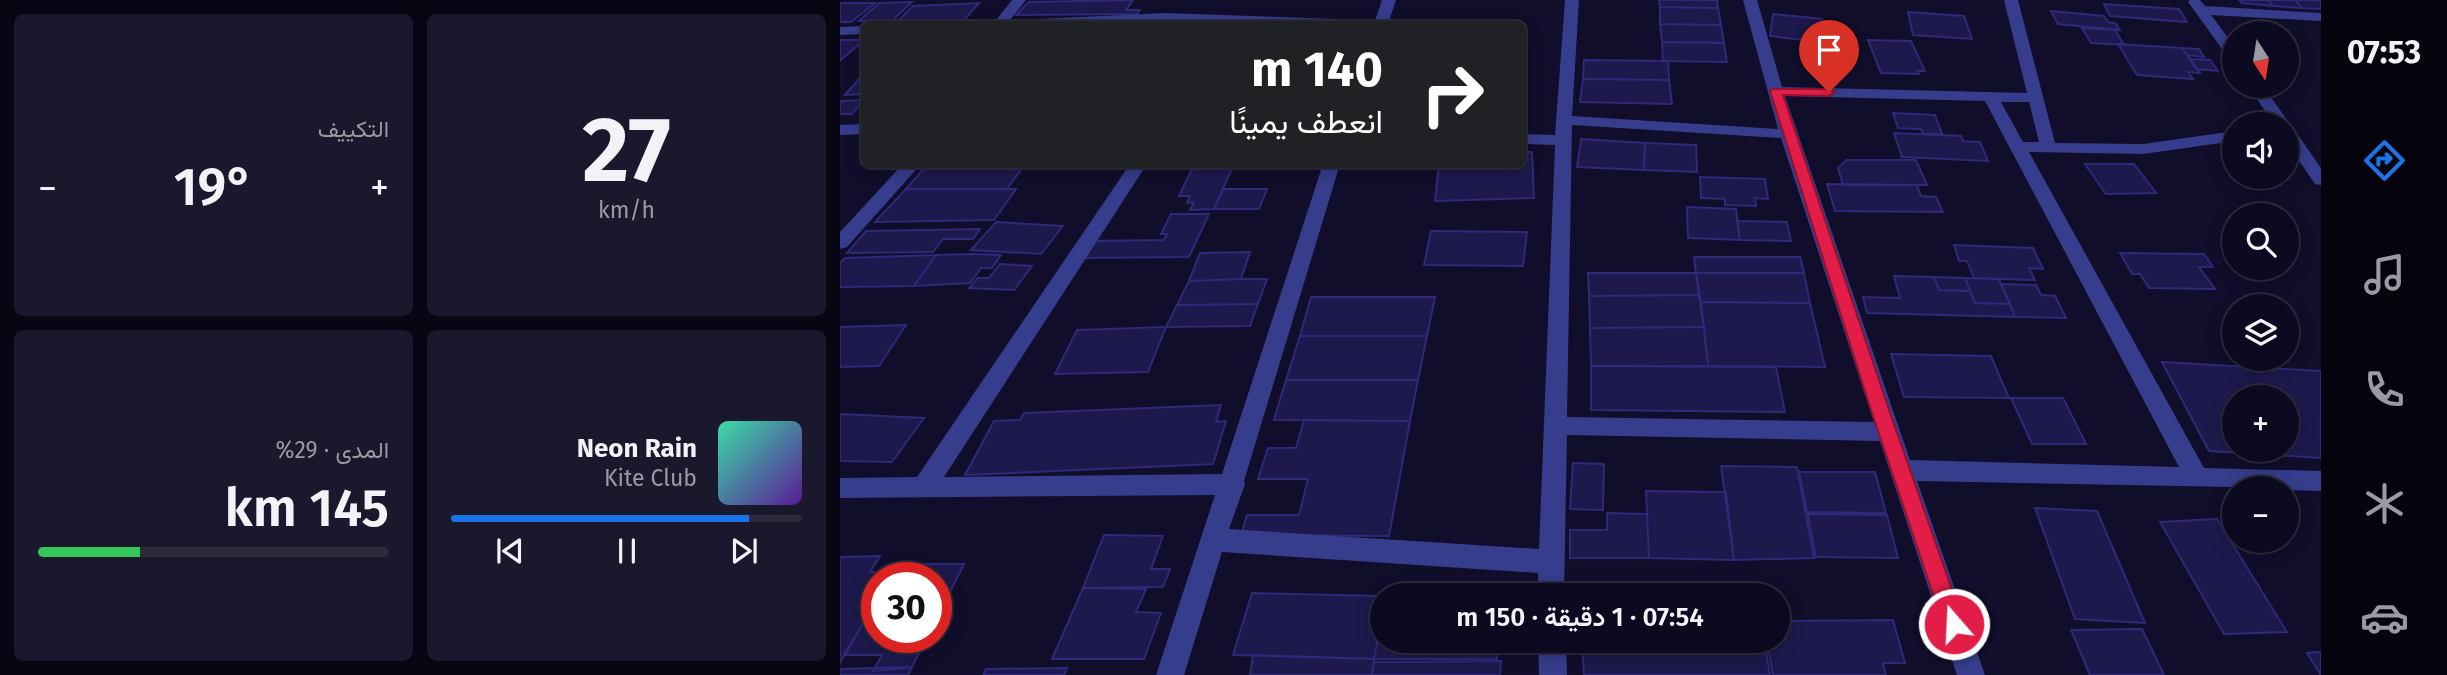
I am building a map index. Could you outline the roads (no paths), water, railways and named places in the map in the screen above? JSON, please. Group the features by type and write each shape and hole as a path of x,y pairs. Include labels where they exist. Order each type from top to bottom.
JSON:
{"street":[{"path":"1002,21 1019,0"},
{"path":"1165,17 1175,0"},
{"path":"1382,21 1389,0"},
{"path":"1551,583 1563,140 1572,0"},
{"path":"1750,0 1788,134 1971,675"},
{"path":"2011,0 2048,147"},
{"path":"2198,5 2321,17"},
{"path":"2198,5 2222,39"},
{"path":"1082,21 1165,17 1279,21"},
{"path":"840,31 861,30"},
{"path":"1776,91 2035,98"},
{"path":"1990,96 2078,148"},
{"path":"1990,96 2197,477"},
{"path":"1565,120 1788,134"},
{"path":"840,130 861,129"},
{"path":"2017,147 2143,149 2222,138"},
{"path":"1526,139 1563,140"},
{"path":"2299,148 2321,180"},
{"path":"840,243 910,168"},
{"path":"923,488 1136,168"},
{"path":"1170,675 1233,484 1331,168"},
{"path":"1555,426 1887,432"},
{"path":"1901,470 2321,481"},
{"path":"840,488 1233,484"},
{"path":"1214,540 1550,562"},
{"path":"1552,653 1553,675"}]}
